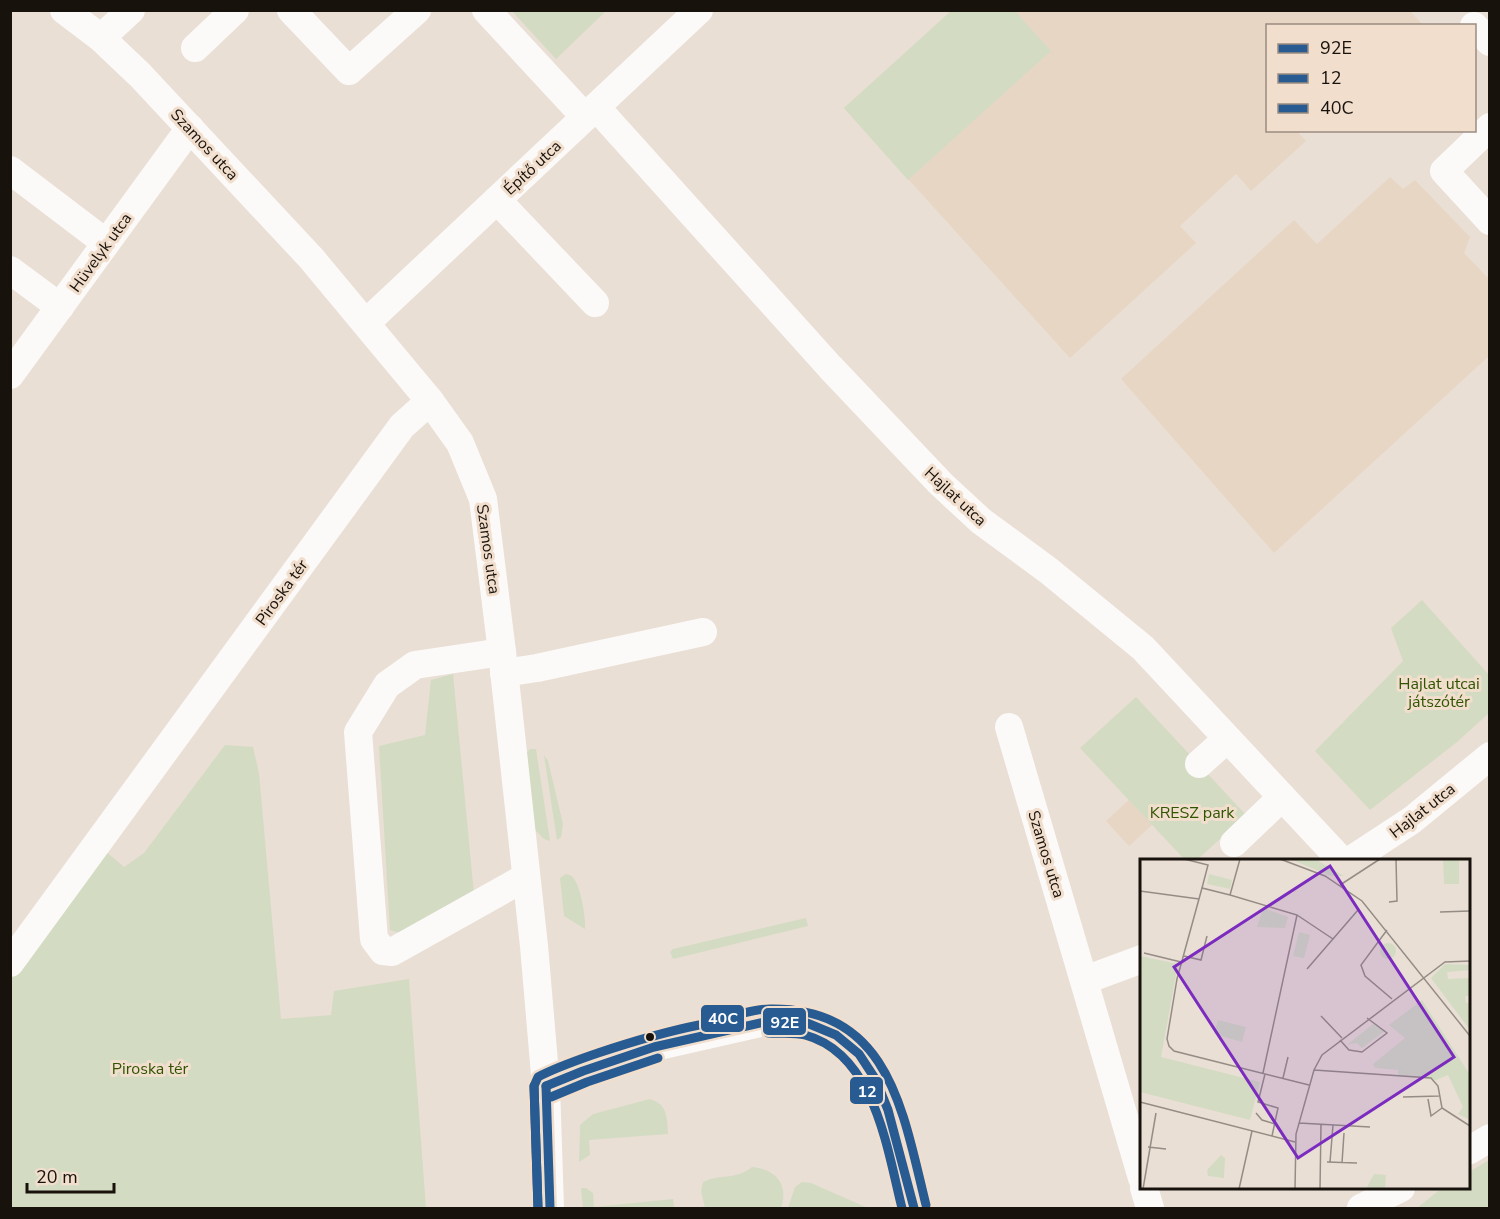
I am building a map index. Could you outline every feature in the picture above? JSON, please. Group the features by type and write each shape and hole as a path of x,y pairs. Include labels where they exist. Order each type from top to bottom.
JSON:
{"street":[{"name":"Szamos utca","path":"64,10 101,38 140,75 311,258 430,401 460,443 483,499 534,946 546,1086 550,1209"},
{"path":"101,38 130,10"},
{"path":"195,48 235,10"},
{"path":"291,10 349,71 417,10"},
{"name":"Hajlat utca","path":"486,10 590,112 942,484 981,521 1049,571 1143,648 1339,859"},
{"name":"Építő utca","path":"366,323 699,10"},
{"path":"1461,10 1472,24"},
{"path":"1476,28 1490,42"},
{"path":"1490,127 1444,171 1490,221"},
{"name":"Hüvelyk utca","path":"10,375 190,128"},
{"path":"10,170 106,243"},
{"path":"496,200 595,303"},
{"path":"10,270 60,307"},
{"name":"Piroska tér","path":"10,963 402,426 430,401"},
{"path":"526,877 392,952 383,951 374,939 358,732 387,686 415,665 503,662 537,668 703,632"},
{"name":"Szamos utca","path":"1009,727 1140,1171"},
{"path":"1199,764 1227,739"},
{"name":"Hajlat utca","path":"1354,859 1412,820 1490,756"},
{"path":"1234,843 1282,797"},
{"path":"1085,980 1140,960"},
{"path":"546,1086 654,1047 769,1021 788,1019 825,1028 842,1037 856,1049 868,1064 877,1081 886,1101 914,1209"},
{"path":"1470,1150 1490,1138"},
{"path":"1144,1189 1150,1209"},
{"path":"1361,1209 1399,1189"}],"shaded area":[{"path":"1409,10 1422,24 1266,24 1266,132 1298,132 1306,141 1251,191 1236,174 1180,226 1196,243 1070,358 844,108 952,11"},
{"path":"1390,177 1403,189 1415,180 1470,237 1464,253 1489,279 1489,356 1274,553 1121,379 1294,220 1317,244"},
{"path":"1129,800 1152,825 1129,846 1106,821"}],"green space":[{"path":"952,10 1015,11 1051,51 908,180 844,108"},
{"path":"512,11 606,11 556,59"},
{"name":"Hajlat utcai játszótér","path":"1422,600 1489,675 1489,713 1457,742 1370,810 1315,751 1403,661 1391,628"},
{"path":"453,674 474,894 400,933 390,930 379,746 425,735 431,680"},
{"name":"KRESZ park","path":"1136,697 1246,815 1198,859 1184,859 1080,748"},
{"name":"Piroska tér","path":"225,745 253,747 259,773 281,1019 331,1015 334,991 409,979 426,1208 11,1208 11,978 103,849 124,867 144,853"},
{"path":"530,749 536,749 550,841 544,839 533,828 527,752"},
{"path":"544,755 548,761 563,824 561,837 557,840"},
{"path":"566,874 571,875 577,883 584,911 585,929 564,916 560,878"},
{"path":"806,918 808,926 673,959 670,952 673,949"},
{"path":"650,1099 663,1108 667,1117 668,1134 589,1140 590,1155 579,1162 580,1125 593,1114"},
{"path":"1489,1160 1489,1208 1417,1208 1441,1189 1470,1189 1470,1171"},
{"path":"752,1167 768,1171 782,1185 781,1208 705,1208 701,1191 703,1182 734,1176"},
{"path":"802,1182 811,1183 868,1208 788,1208 795,1187"},
{"path":"581,1188 586,1188 593,1193 594,1207 673,1199 674,1207 583,1208"}],"transit line":[{"name":"40C","path":"538,1208 534,1086 538,1077 575,1061 635,1041 762,1009 810,1013 842,1026 866,1046 884,1072 898,1102 909,1135 926,1205"},
{"name":"92E","path":"546,1086 654,1047 769,1021 807,1023 836,1035 859,1054 876,1080 888,1110 914,1208"},
{"name":"12","path":"768,1033 805,1035 829,1045 848,1062 874,1106 902,1208"},
{"name":"12","path":"551,1097 658,1058"},
{"name":"12","path":"534,1086 538,1208"},
{"name":"92E","path":"546,1086 550,1208"}]}
